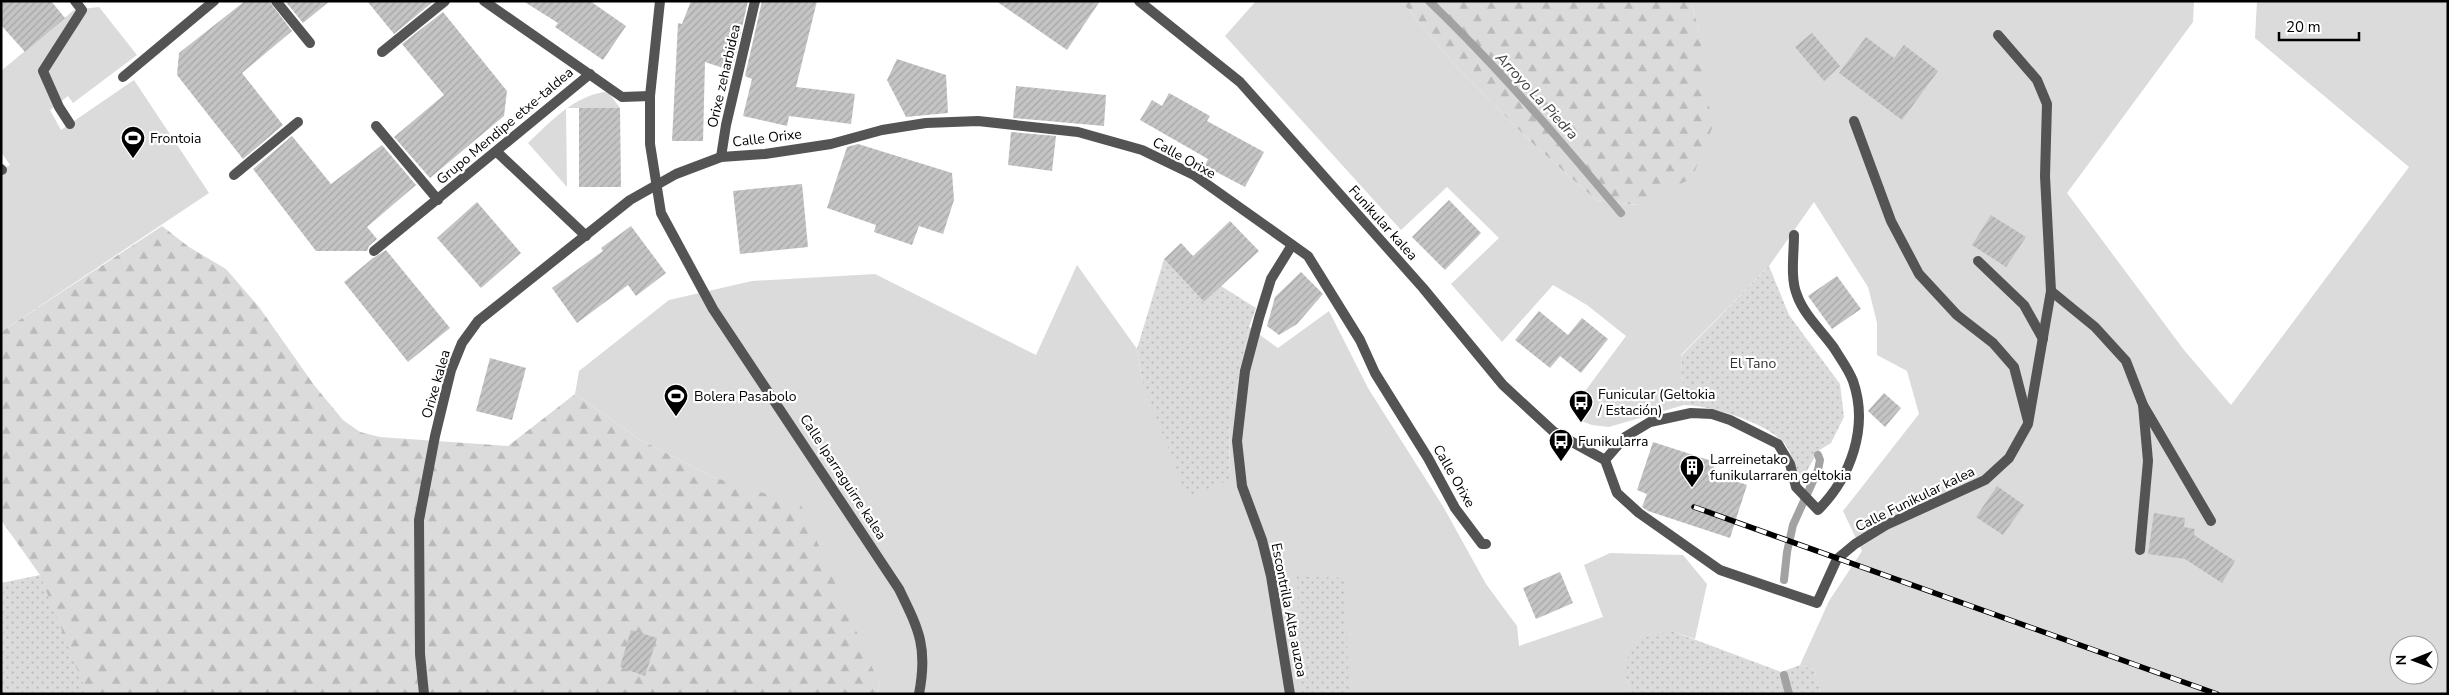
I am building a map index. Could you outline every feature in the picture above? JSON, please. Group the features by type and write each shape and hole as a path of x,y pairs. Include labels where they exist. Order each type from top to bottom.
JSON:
{"street":[{"path":"70,124 59,107 43,71 82,10 75,1"},
{"path":"123,77 214,1"},
{"path":"276,1 310,42"},
{"path":"382,52 445,1"},
{"name":"Grupo Mendipe etxe-taldea","path":"484,1 622,97 650,96"},
{"name":"Calle Iparraguirre kalea","path":"660,1 650,96 650,144 661,213 713,309 898,589 921,639 924,657 919,694"},
{"name":"Orixe zeharbidea","path":"721,157 726,125 755,1"},
{"name":"Funikular kalea","path":"1139,1 1240,82 1423,288 1503,386 1554,432 1605,460"},
{"name":"Calle Funikular kalea","path":"1605,460 1617,493 1639,513 1720,570 1816,603 1837,559 1855,544 1895,521 1986,480 2009,458 2028,424 2051,291 2045,176 2047,104 2037,80 1998,35"},
{"name":"Grupo Mendipe etxe-taldea","path":"374,251 590,74"},
{"path":"1854,120 1890,221 1919,274 1957,315 1993,342 2014,367 2028,424"},
{"name":"Calle Orixe","path":"721,157 765,154 831,144 882,130 926,123 978,121 1078,132 1142,150 1194,175 1308,256 1360,340 1375,373 1428,458 1455,508 1482,544 1486,544"},
{"path":"234,175 298,122"},
{"name":"Grupo Mendipe etxe-taldea","path":"376,126 438,200"},
{"path":"497,152 586,236"},
{"name":"Orixe kalea","path":"424,694 420,654 419,520 435,436 451,370 462,343 478,321 630,200 676,174 721,157"},
{"path":"1605,460 1625,437 1650,422 1691,413 1712,414 1738,424 1778,444 1790,464 1796,487 1818,510 1837,487 1855,451 1858,433 1857,398 1853,380 1796,295 1794,235"},
{"name":"Escontrilla Alta auzoa","path":"1290,694 1270,576 1262,540 1242,486 1237,441 1245,371 1259,318 1271,279 1292,245"},
{"path":"1978,261 2024,305 2043,339"},
{"path":"2051,291 2095,327 2126,362 2143,405 2211,521"},
{"path":"2140,550 2148,461 2143,405"}],"green space":[{"path":"1256,1 1401,1 1456,66 1530,141 1596,200 1638,205 1699,31 1691,1 2194,1 2193,22 2067,193 2184,350 2231,405 2409,167 2255,38 2257,1 2448,1 2448,694 1821,694 1814,669 1800,665 1829,601 1862,551 1843,511 1919,414 1907,371 1877,355 1877,323 1868,287 1814,202 1769,266 1681,355 1684,405 1609,427 1592,425 1576,419 1580,398 1626,336 1587,305 1553,285 1502,342 1451,284 1499,238 1447,187 1401,230 1225,36"},
{"path":"1401,1 1691,1 1699,31 1712,128 1692,178 1638,205 1596,200 1530,141 1456,66"},
{"path":"99,7 137,55 73,103 68,96 50,110 61,130 134,80 209,193 1,332 1,170 10,165 1,152 1,71 74,10"},
{"path":"604,92 609,93 620,108 568,108 582,99"},
{"path":"566,109 567,187 528,143"},
{"path":"162,226 189,247 226,269 259,307 314,385 343,420 360,432 380,437 508,446 575,394 639,439 713,477 801,505 879,683 877,694 71,694 40,575 1,520 1,332"},
{"path":"1164,259 1204,302 1221,286 1256,308 1249,327 1230,418 1229,480 1187,497 1142,380 1137,349"},
{"path":"1077,265 1137,349 1142,380 1229,480 1230,418 1249,327 1278,348 1329,311 1368,388 1444,508 1486,584 1517,626 1519,646 1603,617 1584,565 1610,553 1683,555 1707,584 1695,639 1672,631 1626,678 1632,694 877,694 879,683 791,505 713,477 639,439 575,394 579,371 669,300 752,281 875,274 1036,355"},
{"name":"El Tano","path":"1769,266 1789,315 1840,384 1844,417 1831,443 1818,451 1803,478 1797,470 1785,444 1766,429 1723,412 1684,405 1681,356"},
{"path":"40,575 87,694 1,694 1,583"},
{"path":"1297,576 1345,578 1349,694 1302,694"},
{"path":"1672,631 1781,672 1800,665 1814,669 1821,694 1632,694 1626,678 1628,656 1646,637"}],"building":[{"path":"1,1 51,1 65,18 25,52 1,25"},
{"path":"245,1 269,1 292,31 242,73 283,125 243,159 177,75 179,53"},
{"path":"285,1 330,1 303,23"},
{"path":"367,1 434,1 394,34"},
{"path":"523,1 590,1 626,26 603,60 555,27 558,23"},
{"path":"691,1 748,1 732,71 705,62 703,141 672,141 678,23 682,24"},
{"path":"762,1 817,1 796,87 855,94 851,124 789,116 787,126 743,116 752,79 745,76"},
{"path":"996,1 1100,1 1067,50"},
{"path":"443,12 507,91 504,116 430,178 394,137 444,95 402,44"},
{"path":"1812,33 1840,66 1824,81 1795,47"},
{"path":"1866,37 1894,58 1904,45 1938,71 1902,120 1839,73"},
{"path":"897,59 946,75 948,113 906,117 887,80"},
{"path":"1016,86 1106,95 1104,126 1013,118"},
{"path":"1169,93 1210,116 1207,121 1264,152 1245,187 1205,166 1208,159 1140,120 1152,100 1162,106"},
{"path":"579,108 620,108 621,187 579,187"},
{"path":"1011,132 1056,136 1052,171 1008,165"},
{"path":"292,136 331,184 382,145 416,185 367,227 377,239 369,246 367,251 316,251 253,169"},
{"path":"858,144 952,173 954,200 943,234 919,226 912,245 874,232 876,225 827,208 847,147"},
{"path":"802,184 808,247 740,254 733,191"},
{"path":"1449,200 1481,233 1445,270 1412,237"},
{"path":"477,202 521,253 481,288 437,238"},
{"path":"1991,215 2026,237 2006,267 1972,245"},
{"path":"1230,221 1259,251 1204,302 1164,259 1181,243 1193,256"},
{"path":"631,226 666,273 636,296 628,285 577,323 552,288 603,251 601,248"},
{"path":"386,250 450,328 408,362 344,282 373,258"},
{"path":"1301,272 1323,294 1297,324 1279,335 1267,326 1275,297"},
{"path":"1837,276 1861,309 1832,329 1808,296"},
{"path":"1539,311 1568,335 1582,318 1608,339 1581,373 1560,356 1550,368 1515,340"},
{"path":"490,358 526,368 512,420 476,411"},
{"path":"1884,393 1901,408 1885,427 1868,411"},
{"name":"Larreinetako funikularraren geltokia","path":"1653,442 1715,462 1712,473 1747,485 1730,538 1648,511 1642,507 1647,494 1637,490"},
{"path":"1997,486 2024,505 2003,535 1976,517"},
{"path":"2154,513 2185,518 2184,527 2195,529 2194,535 2235,561 2222,583 2185,559 2148,554"},
{"path":"1560,572 1573,603 1536,619 1523,588"},
{"path":"631,630 657,638 645,676 620,667"}],"waterway":[{"name":"Arroyo La Piedra","path":"1429,1 1504,78 1552,131 1621,213"},
{"name":"Arroyo La Piedra","path":"1784,580 1787,552 1793,525 1818,470 1820,460 1818,455"},
{"name":"Arroyo La Piedra","path":"1784,675 1789,694"}],"railway":[{"path":"1694,507 2217,694"}],"place":[{"name":"Frontoia","path":"133,159"},
{"name":"Bolera Pasabolo","path":"676,417"},
{"name":"Funicular (Geltokia / Estación)","path":"1581,423"},
{"name":"Funikularra","path":"1561,462"},
{"name":"Larreinetako funikularraren geltokia","path":"1692,488"}]}
